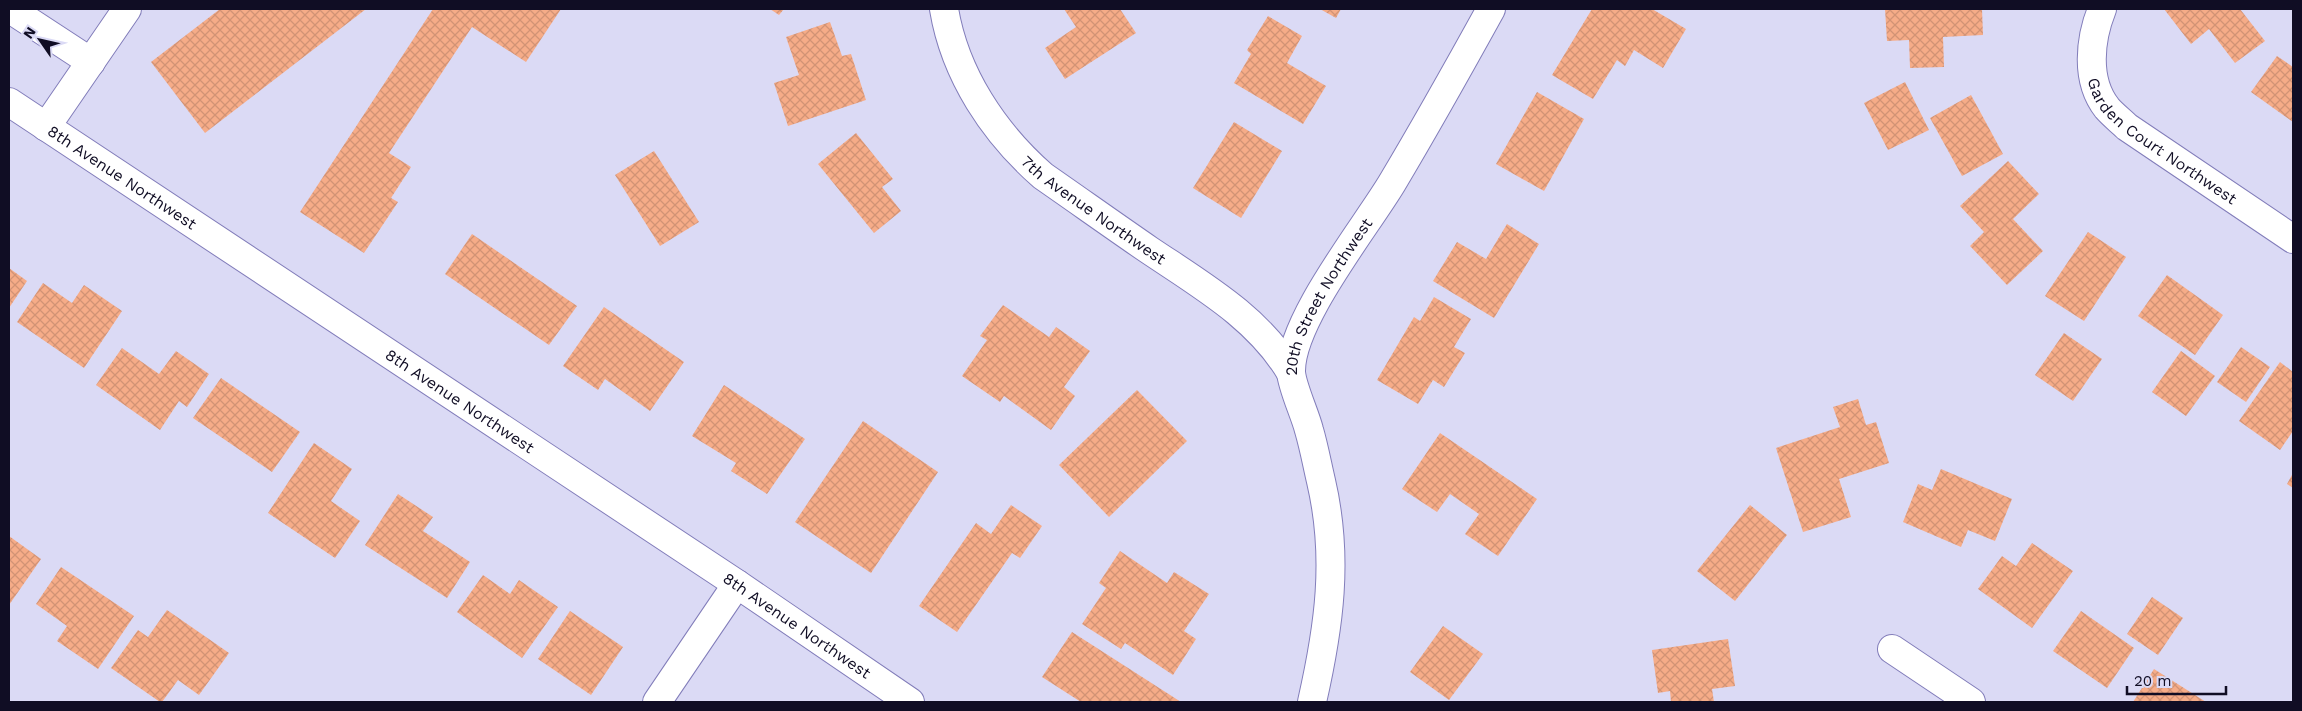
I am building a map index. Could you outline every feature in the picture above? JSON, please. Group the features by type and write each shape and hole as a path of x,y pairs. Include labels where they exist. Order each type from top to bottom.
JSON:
{"street":[{"path":"10,9 91,62"},
{"path":"46,127 127,9"},
{"name":"7th Avenue Northwest","path":"944,9 959,61 980,102 999,132 1022,158 1044,176 1223,300 1264,335 1280,354 1291,373"},
{"name":"20th Street Northwest","path":"1312,702 1322,656 1330,600 1332,554 1323,490 1309,430 1291,373 1293,354 1300,333 1319,295 1391,185 1491,9"},
{"name":"Garden Court Northwest","path":"2102,9 2097,22 2091,57 2095,82 2106,107 2127,127 2293,238"},
{"name":"8th Avenue Northwest","path":"9,102 737,584 910,702"},
{"path":"657,702 737,584"},
{"path":"1892,649 1971,702"}],"building":[{"path":"220,9 366,9 205,133 151,62"},
{"path":"433,9 561,9 526,62 472,27 389,153 411,167 391,198 398,202 364,253 300,212"},
{"path":"770,9 784,9 779,15"},
{"path":"1064,9 1120,9 1136,33 1065,79 1045,48 1076,27"},
{"path":"1320,9 1341,9 1336,18"},
{"path":"1592,9 1652,9 1686,29 1663,68 1634,50 1625,66 1617,60 1593,99 1552,75"},
{"path":"1885,9 1982,9 1983,35 1943,37 1944,67 1910,68 1909,40 1887,41"},
{"path":"2164,9 2240,9 2265,41 2235,63 2209,29 2191,44"},
{"path":"1268,16 1302,36 1287,63 1326,86 1303,124 1234,83 1251,54 1247,50"},
{"path":"830,22 842,56 851,54 866,100 788,126 774,83 799,75 786,37"},
{"path":"2277,56 2293,67 2293,122 2251,92"},
{"path":"1905,82 1929,130 1888,150 1864,103"},
{"path":"1537,92 1584,119 1544,191 1496,164"},
{"path":"1971,95 2003,154 1962,176 1930,118"},
{"path":"1234,122 1282,151 1241,218 1193,188"},
{"path":"856,133 893,179 882,187 901,211 874,233 818,164"},
{"path":"654,151 699,222 660,246 615,175"},
{"path":"2008,161 2039,194 2013,219 2043,251 2007,285 1970,246 1984,232 1960,206"},
{"path":"1507,224 1539,244 1494,318 1433,281 1457,242 1486,259"},
{"path":"2088,232 2126,257 2084,321 2045,296"},
{"path":"472,234 577,306 549,345 445,274"},
{"path":"9,268 27,281 9,308"},
{"path":"2167,275 2223,315 2195,355 2138,316"},
{"path":"43,283 72,303 84,285 122,311 84,368 17,322"},
{"path":"1434,297 1471,319 1454,347 1465,353 1444,387 1433,380 1418,404 1377,380 1414,317 1420,321"},
{"path":"1003,305 1049,337 1056,327 1090,351 1064,387 1075,396 1051,430 1004,396 1000,402 962,376 987,340 980,336"},
{"path":"604,307 684,362 650,411 605,379 598,390 563,366"},
{"path":"2064,333 2102,359 2073,401 2035,375"},
{"path":"2241,347 2270,367 2246,402 2217,382"},
{"path":"122,348 159,374 176,351 209,374 187,407 179,401 160,430 96,385"},
{"path":"2181,351 2215,376 2186,416 2152,392"},
{"path":"2280,362 2293,372 2293,431 2280,450 2239,421"},
{"path":"221,378 300,432 272,472 193,418"},
{"path":"724,385 805,439 767,494 731,471 736,463 692,436"},
{"path":"1137,390 1187,441 1109,517 1059,465"},
{"path":"1858,399 1866,425 1876,422 1889,463 1839,479 1851,517 1803,532 1776,448 1840,427 1833,407"},
{"path":"863,421 938,472 871,573 795,522"},
{"path":"1440,433 1537,499 1498,556 1465,534 1479,514 1450,494 1437,512 1402,489"},
{"path":"314,443 352,469 331,501 360,521 335,558 268,513"},
{"path":"1941,469 2012,499 1995,541 1968,530 1961,547 1903,522 1918,484 1932,490"},
{"path":"2293,473 2293,488 2287,484"},
{"path":"398,494 433,517 423,531 470,562 447,598 365,545"},
{"path":"1011,505 1042,526 1020,558 1012,553 957,632 919,606 976,523 991,534"},
{"path":"1750,505 1787,535 1735,601 1697,571"},
{"path":"9,536 41,559 9,605"},
{"path":"2032,543 2073,571 2032,628 1978,589 2002,556 2016,566"},
{"path":"1120,551 1167,583 1174,572 1209,594 1184,631 1196,639 1173,675 1125,643 1121,649 1082,624 1106,588 1099,583"},
{"path":"61,567 134,616 98,669 57,641 67,626 36,604"},
{"path":"483,575 510,594 519,580 558,607 522,658 457,612"},
{"path":"2152,597 2183,618 2158,655 2127,634"},
{"path":"167,610 229,653 199,695 178,680 162,702 160,702 111,668 138,630 148,637"},
{"path":"570,611 623,647 591,695 538,659"},
{"path":"2081,611 2134,648 2107,688 2053,651"},
{"path":"1443,626 1483,654 1449,700 1410,672"},
{"path":"1072,632 1181,702 1081,702 1042,677"},
{"path":"1728,639 1735,686 1712,689 1714,702 1671,702 1670,691 1658,693 1652,650"},
{"path":"2154,669 2206,702 2133,702"}]}
